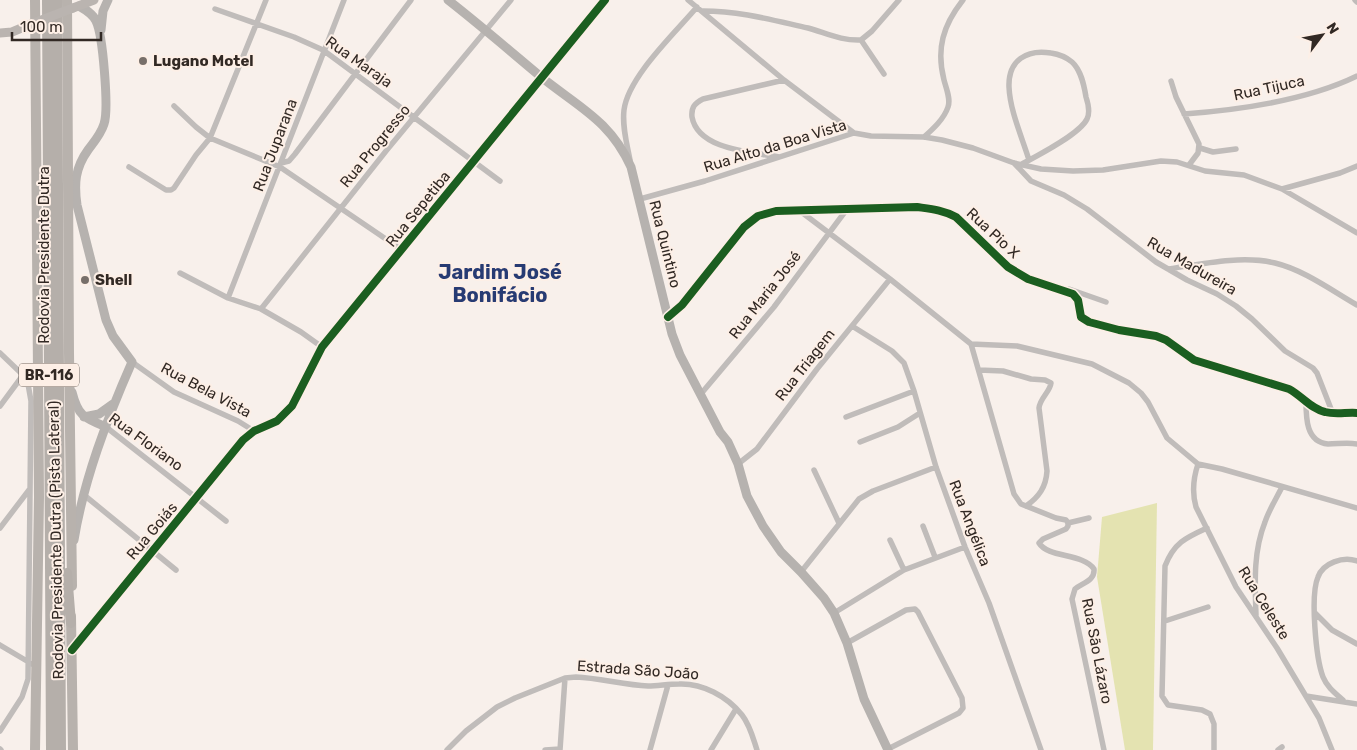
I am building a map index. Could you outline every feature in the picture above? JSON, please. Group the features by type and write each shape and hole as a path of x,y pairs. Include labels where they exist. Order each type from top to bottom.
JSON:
{"highway":[{"name":"Rodovia Presidente Dutra","path":"47,0 51,750"},
{"name":"Rodovia Presidente Dutra","path":"57,0 61,750"},
{"name":"Rodovia Presidente Dutra (Pista Lateral)","path":"35,1 39,497 32,664 35,750"},
{"name":"Rodovia Presidente Dutra (Pista Lateral)","path":"73,5 69,374 73,750"},
{"path":"61,487 71,623"}],"main road":[{"path":"0,35 12,32 73,5 92,0"},
{"path":"72,556 79,510 114,402 132,362 113,336 106,320 80,220 75,189 79,166 100,134 106,112 100,38 103,11 108,0"},
{"path":"448,0 605,126 624,151 631,167"},
{"path":"73,5 94,17 100,38"},
{"name":"Rua Quintino","path":"631,167 672,334 680,355 720,432 728,442 738,464 747,496 754,510 781,552 824,598 834,614 847,644 864,700 888,749"},
{"name":"Rua Floriano","path":"69,374 76,406 84,417 106,427"},
{"path":"84,417 99,414 114,402"}],"street":[{"path":"130,167 166,190 172,190 177,185 196,155 210,138 266,0"},
{"name":"Rua Juparana","path":"228,298 344,0"},
{"path":"281,165 291,159 411,0"},
{"name":"Rua Progresso","path":"261,309 510,0"},
{"path":"688,0 784,80 854,133"},
{"path":"700,9 744,14 840,38 861,40 872,31 899,0"},
{"path":"924,137 944,116 949,105 940,53 946,26 963,0"},
{"name":"Rua Sepetiba","path":"254,431 276,421 292,406 322,348 570,45 601,1"},
{"name":"Rua Maraja","path":"215,9 294,37 323,50 500,181"},
{"name":"Rua Quintino","path":"631,167 624,128 626,98 646,66 700,9"},
{"path":"861,40 884,74"},
{"path":"1022,164 1054,146 1081,126 1089,115 1083,84 1076,67 1066,58 1053,53 1039,51 1028,53 1014,64 1010,75 1011,100 1029,160"},
{"name":"Rua Tijuca","path":"1184,114 1221,111 1262,104 1305,94 1348,81 1357,76"},
{"path":"781,157 716,144 697,129 692,115 692,108 703,99 784,80"},
{"path":"1171,81 1200,148 1189,165"},
{"path":"174,106 210,138 281,165 402,250"},
{"name":"Rua Alto da Boa Vista","path":"640,199 854,133 871,136 924,137 942,140 1041,169 1103,170 1161,162 1177,162 1205,172 1244,175 1282,189 1357,233"},
{"path":"1200,148 1220,152 1236,150"},
{"name":"Rua Madureira","path":"1014,162 1031,181 1064,195 1087,209 1136,248 1167,269 1217,294 1236,306 1285,351 1313,368 1317,373 1333,414"},
{"path":"1282,189 1340,173 1357,166"},
{"name":"Rua Pio X","path":"668,317 682,305 751,221 766,213 917,206 946,212 966,225 1008,267 1028,279 1073,294 1076,297 1079,314 1086,321 1119,330 1156,336 1175,346 1194,360 1289,389 1306,401"},
{"name":"Rua Maria José","path":"700,395 774,307 847,209"},
{"path":"800,210 971,344 1014,494 1021,504 1068,522"},
{"path":"1167,269 1212,263 1248,261 1276,263 1298,271 1357,305"},
{"path":"180,274 228,298 261,309 301,332 322,348"},
{"name":"Rua Triagem","path":"738,464 757,449 890,279"},
{"path":"1059,290 1071,290 1106,302"},
{"name":"Rua Angélica","path":"852,326 899,356 904,363 936,467 965,547 989,603 1041,750"},
{"path":"971,344 1001,344 1092,364 1129,383 1141,393 1168,438 1198,464 1222,469 1357,508"},
{"path":"0,353 23,375 28,384 31,401 32,664 22,697 0,731"},
{"name":"Rua Bela Vista","path":"132,362 174,392 238,421 254,431"},
{"path":"979,370 1003,372 1031,379 1046,380 1051,385 1040,401 1039,408 1047,471 1046,480 1037,496 1026,506"},
{"path":"0,406 23,375"},
{"path":"846,417 914,391"},
{"path":"1306,401 1315,408 1333,414 1357,413"},
{"path":"1306,401 1306,422 1316,438 1328,444 1342,442 1357,444"},
{"path":"860,442 898,427 920,413"},
{"name":"Rua Floriano","path":"106,427 226,521"},
{"name":"Rua Goiás","path":"72,650 243,440 254,431"},
{"name":"Rua Celeste","path":"1198,464 1193,497 1207,528 1236,587 1319,718 1332,750"},
{"path":"801,572 839,522 866,494 936,467"},
{"path":"814,470 839,522"},
{"path":"1256,617 1255,578 1260,539 1264,524 1282,487"},
{"path":"0,528 30,489"},
{"path":"84,495 176,570"},
{"name":"Rua São Lázaro","path":"1089,518 1068,522 1066,529 1043,539 1039,543 1045,549 1087,562 1094,569 1092,578 1075,590 1072,599 1104,750"},
{"path":"923,526 935,557"},
{"path":"1207,528 1186,537 1177,544 1170,553 1165,566 1162,696 1168,705 1206,711 1213,719 1214,750"},
{"path":"890,540 904,570"},
{"path":"834,614 904,570 965,547"},
{"path":"1343,700 1329,688 1319,667 1314,600 1317,578 1322,570 1339,560 1357,560"},
{"path":"1165,621 1208,607"},
{"path":"847,644 906,610 915,609 962,698 963,708 959,713 888,749"},
{"path":"1315,613 1332,630 1357,644"},
{"path":"0,645 32,664"},
{"name":"Estrada São João","path":"447,750 497,707 565,678 576,677 649,686 688,684 707,688 736,709 746,721 757,750"},
{"path":"545,750 560,750 565,678"},
{"path":"650,750 668,685"},
{"path":"1306,696 1343,700 1357,704"},
{"path":"710,750 736,709"}],"green space":[{"path":"1157,503 1153,750 1125,750 1097,577 1102,517"}],"cycle path":[{"path":"72,650 243,440 254,431 277,421 292,406 322,347 605,0"},
{"path":"668,317 682,305 744,227 758,216 776,211 917,207 942,211 956,217 1008,267 1028,279 1073,294 1078,300 1081,317 1089,322 1119,330 1156,336 1166,340 1194,360 1289,389 1311,405 1325,412 1357,413"}],"place":[{"name":"Lugano Motel","path":"143,61"},
{"name":"Shell","path":"85,280"}],"district":[{"name":"Jardim José Bonifácio","path":"500,284"}]}
